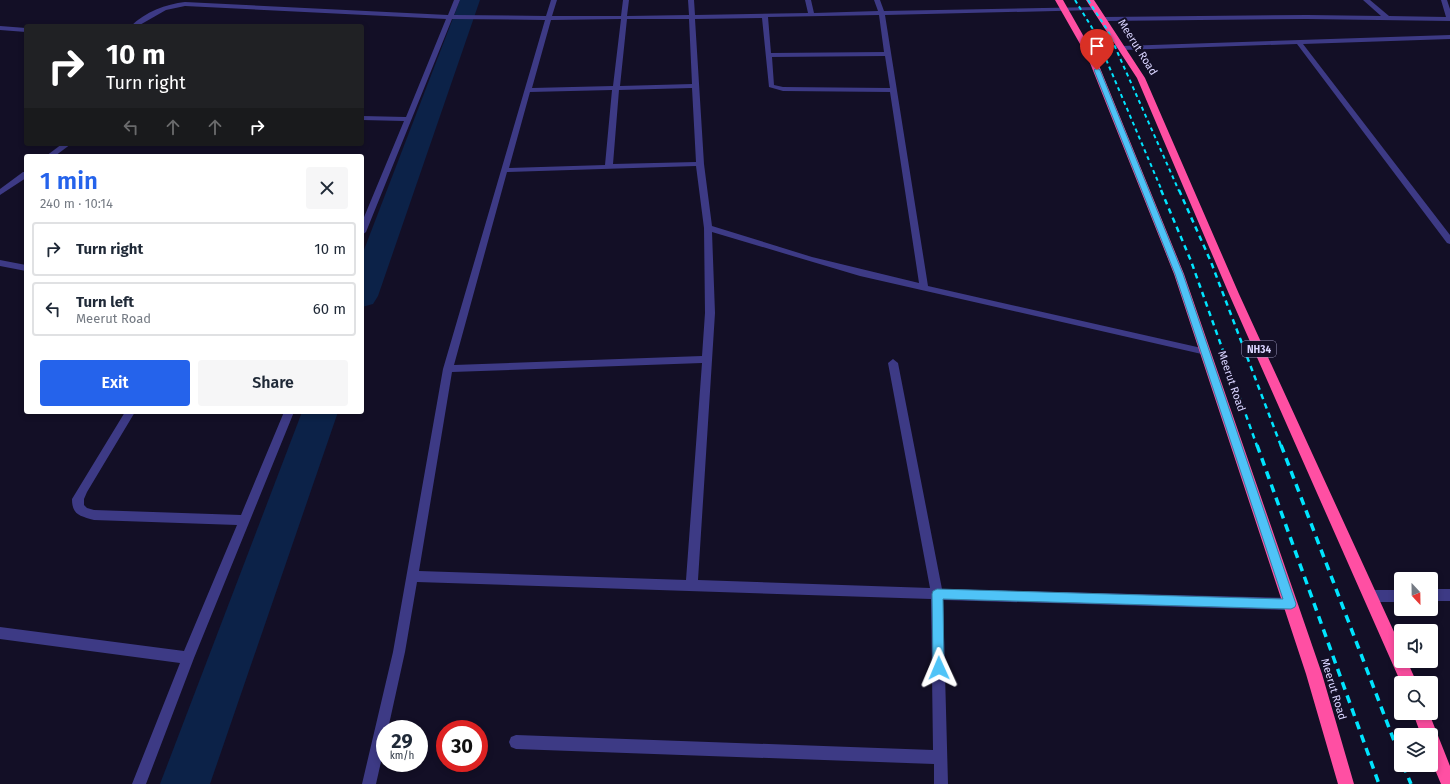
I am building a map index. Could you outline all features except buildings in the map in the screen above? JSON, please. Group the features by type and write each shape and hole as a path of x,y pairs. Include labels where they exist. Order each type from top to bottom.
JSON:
{"highway":[{"name":"Meerut Road","path":"1090,0 1141,78 1234,294 1406,676"},
{"name":"Meerut Road","path":"1061,4 1092,58 1179,274 1314,674 1346,784"},
{"path":"1438,756 1449,784"}],"street":[{"path":"364,221 366,210 409,119 457,0"},
{"path":"369,784 399,652 448,368 554,0"},
{"path":"609,167 626,0"},
{"path":"691,0 700,164 708,228 710,313 692,586"},
{"path":"808,0 811,15"},
{"path":"877,0 882,13 924,287"},
{"path":"1366,0 1386,17"},
{"path":"1103,19 1306,16 1450,19 1444,0"},
{"path":"137,24 160,9 185,4 495,18 811,15 1061,4 1096,8"},
{"path":"765,16 769,81 771,86 775,88 894,90"},
{"path":"0,28 24,30"},
{"path":"1122,48 1450,38"},
{"path":"1299,43 1450,241"},
{"path":"768,55 888,54"},
{"path":"528,90 695,86"},
{"path":"364,118 409,119"},
{"path":"53,154 64,146"},
{"path":"504,170 700,164"},
{"path":"0,193 24,175"},
{"path":"708,228 809,259 1206,352"},
{"path":"0,263 24,268"},
{"path":"448,368 706,360"},
{"path":"893,363 937,594 941,784"},
{"path":"129,414 78,499 78,507 83,512 94,515 244,520"},
{"path":"139,784 188,658 288,414"},
{"path":"412,576 937,594 1291,604"},
{"path":"1438,595 1450,595"},
{"path":"1371,596 1394,596"},
{"path":"0,633 188,658"},
{"path":"516,742 940,757"}],"waterway":[{"path":"364,291 470,0"},
{"path":"185,784 319,414"}],"railway":[{"path":"1075,0 1094,31 1162,191"},
{"path":"1088,0 1108,31 1179,191"},
{"path":"1161,190 1191,261 1257,446"},
{"path":"1179,190 1211,262 1281,446"},
{"path":"1257,445 1379,784"},
{"path":"1281,445 1394,741"},
{"path":"1406,772 1411,784"}],"route":[{"path":"939,668 937,594 1291,604 1179,274 1097,70"}]}
